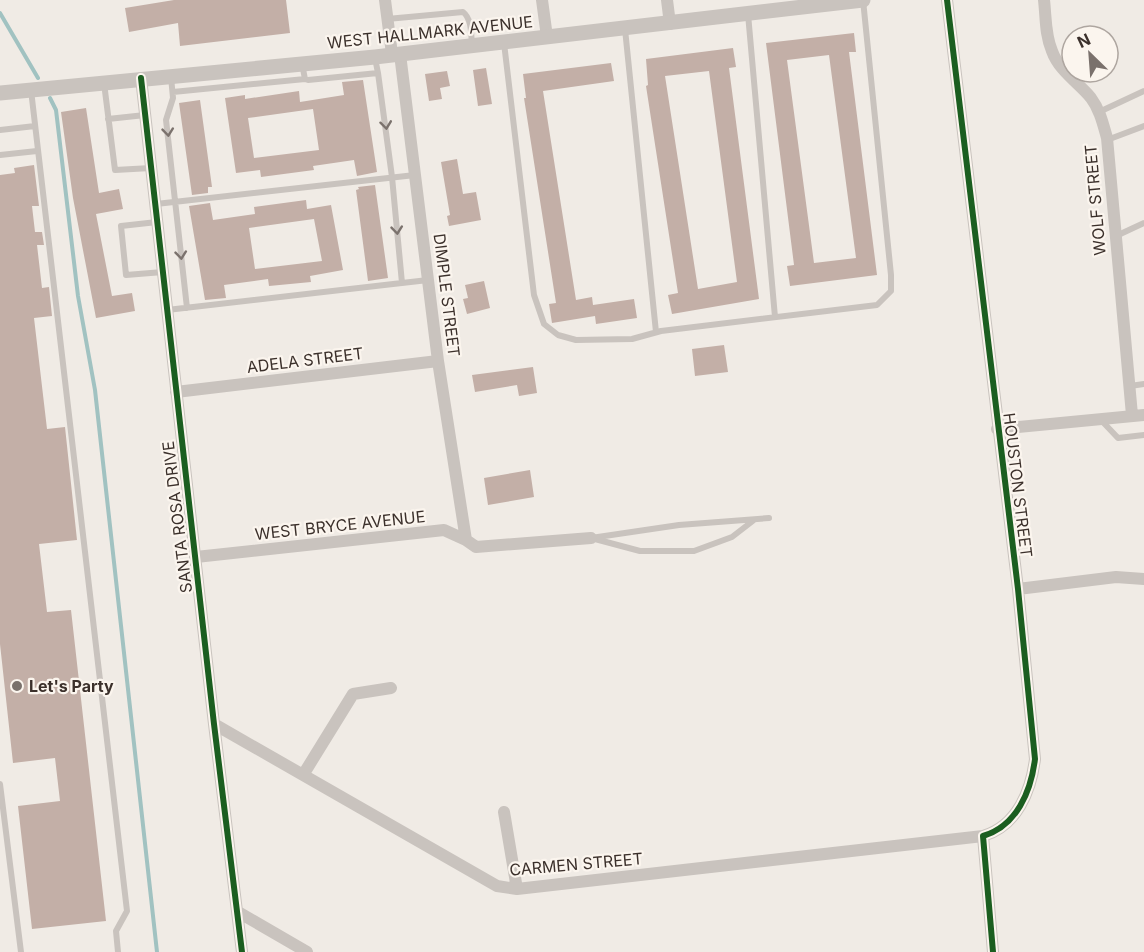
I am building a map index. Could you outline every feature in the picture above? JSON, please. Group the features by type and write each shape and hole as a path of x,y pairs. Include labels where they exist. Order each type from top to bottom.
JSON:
{"street":[{"name":"DIMPLE STREET","path":"385,0 415,175 438,361 466,540"},
{"path":"542,0 547,38"},
{"path":"667,0 670,24"},
{"name":"WEST HALLMARK AVENUE","path":"0,93 375,57 863,0"},
{"name":"HOUSTON STREET","path":"947,0 1018,589 1035,759 1032,780 1019,809 995,833 983,836"},
{"name":"WOLF STREET","path":"1044,0 1047,32 1052,53 1063,69 1092,100 1099,112 1107,140 1129,386 1138,415"},
{"name":"SANTA ROSA DRIVE","path":"141,78 242,952"},
{"name":"ADELA STREET","path":"176,392 438,361"},
{"path":"997,429 1138,415"},
{"name":"WEST BRYCE AVENUE","path":"196,557 444,530 476,547 591,538"},
{"path":"1018,589 1116,577 1144,579"},
{"path":"303,775 353,694 391,688"},
{"name":"CARMEN STREET","path":"214,724 497,886 517,889 983,836"},
{"path":"504,812 517,889"},
{"path":"983,836 993,952"},
{"path":"238,912 307,952"}],"lane":[{"path":"504,42 534,295 544,324 558,335 576,340 632,339 656,332 877,305 891,291 863,0"},
{"path":"387,19 463,12 467,15 469,22 472,46"},
{"path":"748,14 775,317"},
{"path":"625,28 656,332"},
{"path":"375,57 392,177 402,283"},
{"path":"302,63 305,79"},
{"path":"173,93 378,73"},
{"path":"170,75 173,93 171,110 166,120 187,308"},
{"path":"104,82 115,170 151,168"},
{"path":"30,90 127,911 116,931 118,952"},
{"path":"1099,112 1144,91"},
{"path":"108,119 145,115"},
{"path":"0,130 35,126"},
{"path":"1107,140 1144,126"},
{"path":"0,155 38,151"},
{"path":"155,204 415,175"},
{"path":"157,222 121,226 126,275 163,272"},
{"path":"1116,236 1144,223"},
{"path":"167,310 428,280"},
{"path":"1129,386 1144,384"},
{"path":"1099,419 1118,438 1144,435"},
{"name":"WEST BRYCE AVENUE","path":"591,538 679,525 769,518"},
{"name":"WEST BRYCE AVENUE","path":"591,538 640,551 694,551 732,537 755,519"},
{"path":"0,784 3,838 21,952"}],"building":[{"path":"174,0 286,0 290,33 180,46 178,23 129,32 125,8"},
{"path":"854,33 856,52 849,52 877,275 790,286 787,266 794,265 766,43","holes":["829,55 856,258 814,263 787,60"]},
{"path":"733,48 736,67 729,68 759,299 672,314 668,295 678,293 646,86 648,85 646,59","holes":["709,71 737,282 698,289 665,76"]},
{"path":"611,63 614,81 543,91 576,300 592,297 593,305 634,299 637,318 596,324 595,316 552,323 549,304 556,303 524,98 526,98 523,74"},
{"path":"486,68 492,104 478,106 473,70"},
{"path":"447,71 450,86 440,88 442,99 429,101 425,74"},
{"path":"363,80 377,172 357,176 354,160 313,166 314,170 261,177 260,170 236,173 225,98 245,95 245,99 299,91 300,102 344,95 342,82","holes":["313,109 319,150 254,158 248,118"]},
{"path":"200,100 212,187 208,187 208,193 192,195 179,103"},
{"path":"86,108 99,193 119,189 123,209 96,214 112,296 132,293 135,311 96,318 73,198 61,112"},
{"path":"457,159 463,194 476,192 481,220 449,226 447,216 450,215 441,162"},
{"path":"34,165 39,206 32,206 35,232 42,232 44,245 37,245 42,288 49,287 52,316 34,318 47,429 65,427 77,540 39,544 47,612 71,610 106,921 32,929 18,806 60,801 55,758 13,763 0,644 0,175 15,173 14,168"},
{"path":"375,185 388,278 368,281 356,190 359,189 358,187"},
{"path":"306,200 307,209 331,205 343,270 310,276 311,282 269,286 268,279 224,285 226,298 205,300 189,206 210,203 213,220 255,214 254,207","holes":["314,219 322,261 255,269 249,228"]},
{"path":"484,281 490,308 467,314 463,299 468,298 465,285"},
{"path":"724,345 728,372 695,376 692,349"},
{"path":"533,367 537,393 519,396 517,385 475,392 472,375"},
{"path":"530,470 534,497 488,505 484,478"}],"waterway":[{"path":"0,13 38,78"},
{"path":"50,98 56,110 78,296 95,390 157,952"}],"cycle path":[{"path":"947,0 1018,589 1035,759 1030,783 1020,806 1005,824 983,836 993,952"},
{"path":"141,78 242,952"}],"place":[{"name":"Let's Party","path":"17,686"}]}
